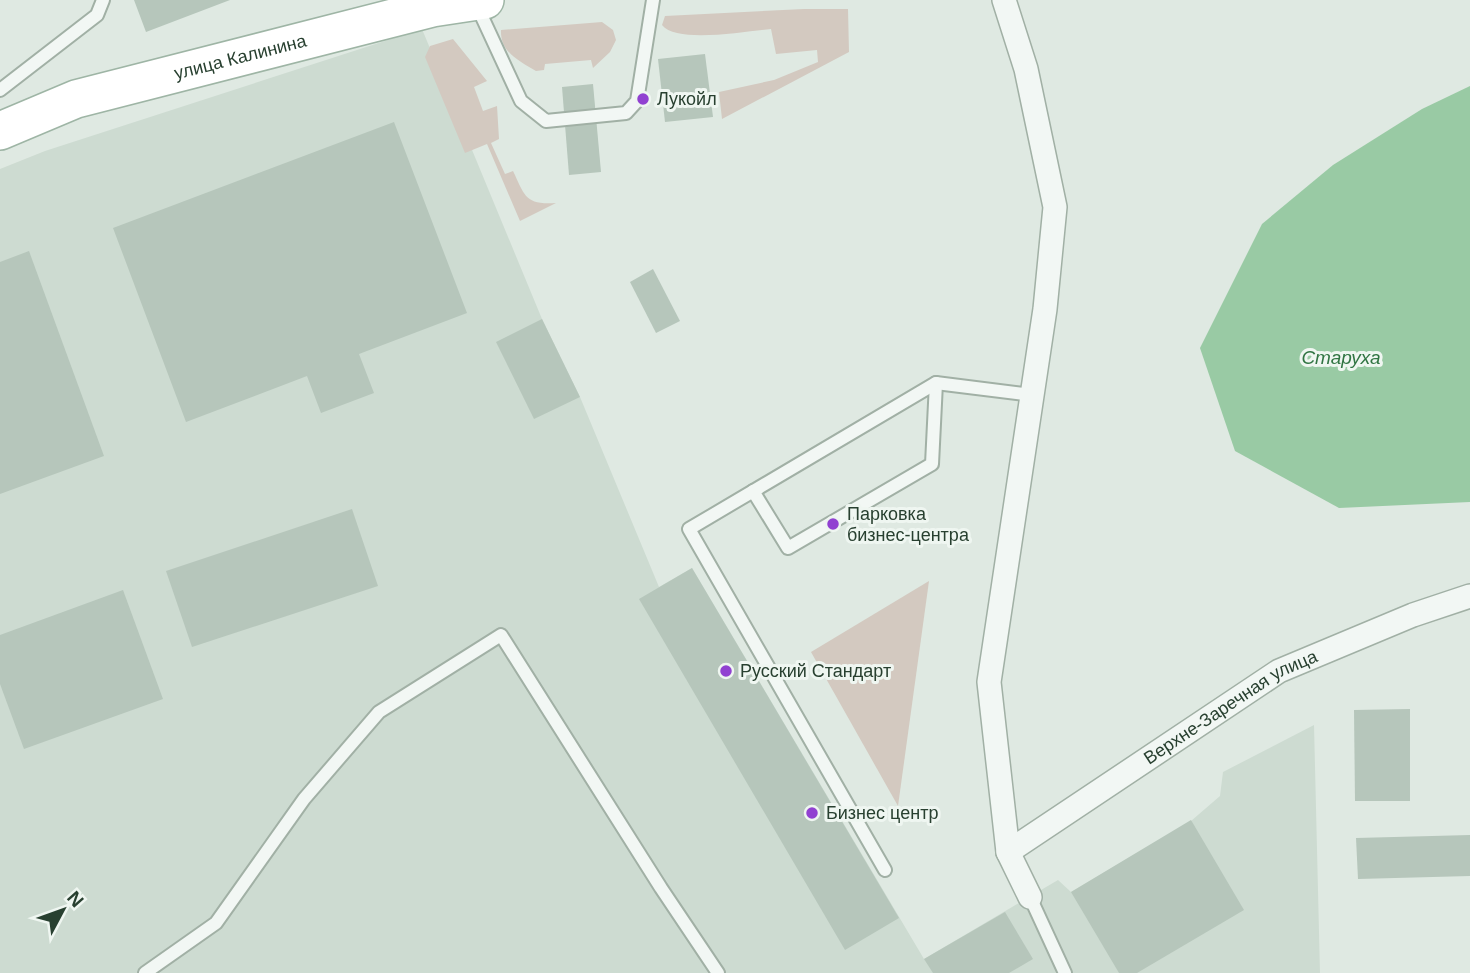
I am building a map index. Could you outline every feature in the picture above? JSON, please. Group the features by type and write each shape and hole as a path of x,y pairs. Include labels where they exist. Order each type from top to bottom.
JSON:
{"main road":[{"name":"улица Калинина","path":"0,131 76,99 432,8 480,1"}],"street":[{"path":"1004,0 1026,69 1055,207 1032,395 989,682 1008,852 1030,897"},
{"name":"Верхне-Заречная улица","path":"1008,852 1279,671 1413,615 1470,596"}],"lane":[{"path":"0,90 97,15 103,0"},
{"path":"480,1 521,101 546,121 626,113 632,107 637,101 653,0"},
{"path":"885,870 689,529 936,383 1032,395"},
{"path":"754,491 788,548 932,464 936,383"},
{"path":"145,973 216,923 304,799 379,712 501,635 718,973"},
{"path":"1030,897 1065,973"}],"shaded area":[{"path":"848,9 849,52 722,119 719,92 774,80 818,62 817,50 776,54 771,29 696,35 670,31 662,25 665,16"},
{"path":"602,22 613,30 616,40 610,52 593,68 591,60 545,64 544,70 536,71 507,50 501,30"},
{"path":"422,29 542,319 580,397 659,587 692,568 924,959 1058,880 1071,892 1191,821 1220,796 1223,772 1314,725 1320,973 0,973 0,169 45,151"},
{"path":"453,39 487,81 474,87 483,111 497,106 499,139 491,143 505,174 513,171 524,193 532,200 556,203 520,221 487,144 465,153 425,57 430,46"},
{"path":"929,581 898,806 811,652"}],"water":[{"name":"Старуха","path":"1470,86 1470,502 1339,508 1235,451 1200,348 1262,224 1333,165 1422,109"}],"building":[{"path":"134,0 230,0 146,32"},
{"path":"705,54 713,117 665,122 658,59"},
{"path":"593,84 601,172 569,175 562,87"},
{"path":"394,122 467,313 359,354 374,393 321,413 307,376 186,422 113,228"},
{"path":"29,251 104,456 0,494 0,262"},
{"path":"653,269 680,321 656,333 630,282"},
{"path":"542,319 580,397 534,419 496,342"},
{"path":"352,509 378,586 192,647 166,571"},
{"path":"692,568 899,918 845,950 639,599"},
{"path":"123,590 163,699 24,749 0,684 0,635"},
{"path":"1410,709 1410,801 1355,801 1354,710"},
{"path":"1191,820 1244,910 1137,973 1119,973 1071,892"},
{"path":"1470,835 1470,876 1358,879 1356,838"},
{"path":"1005,912 1033,959 1009,973 933,973 924,959"}],"place":[{"name":"Лукойл","path":"643,99"},
{"name":"Парковка бизнес-центра","path":"833,524"},
{"name":"Русский Стандарт","path":"726,671"},
{"name":"Бизнес центр","path":"812,813"}]}
